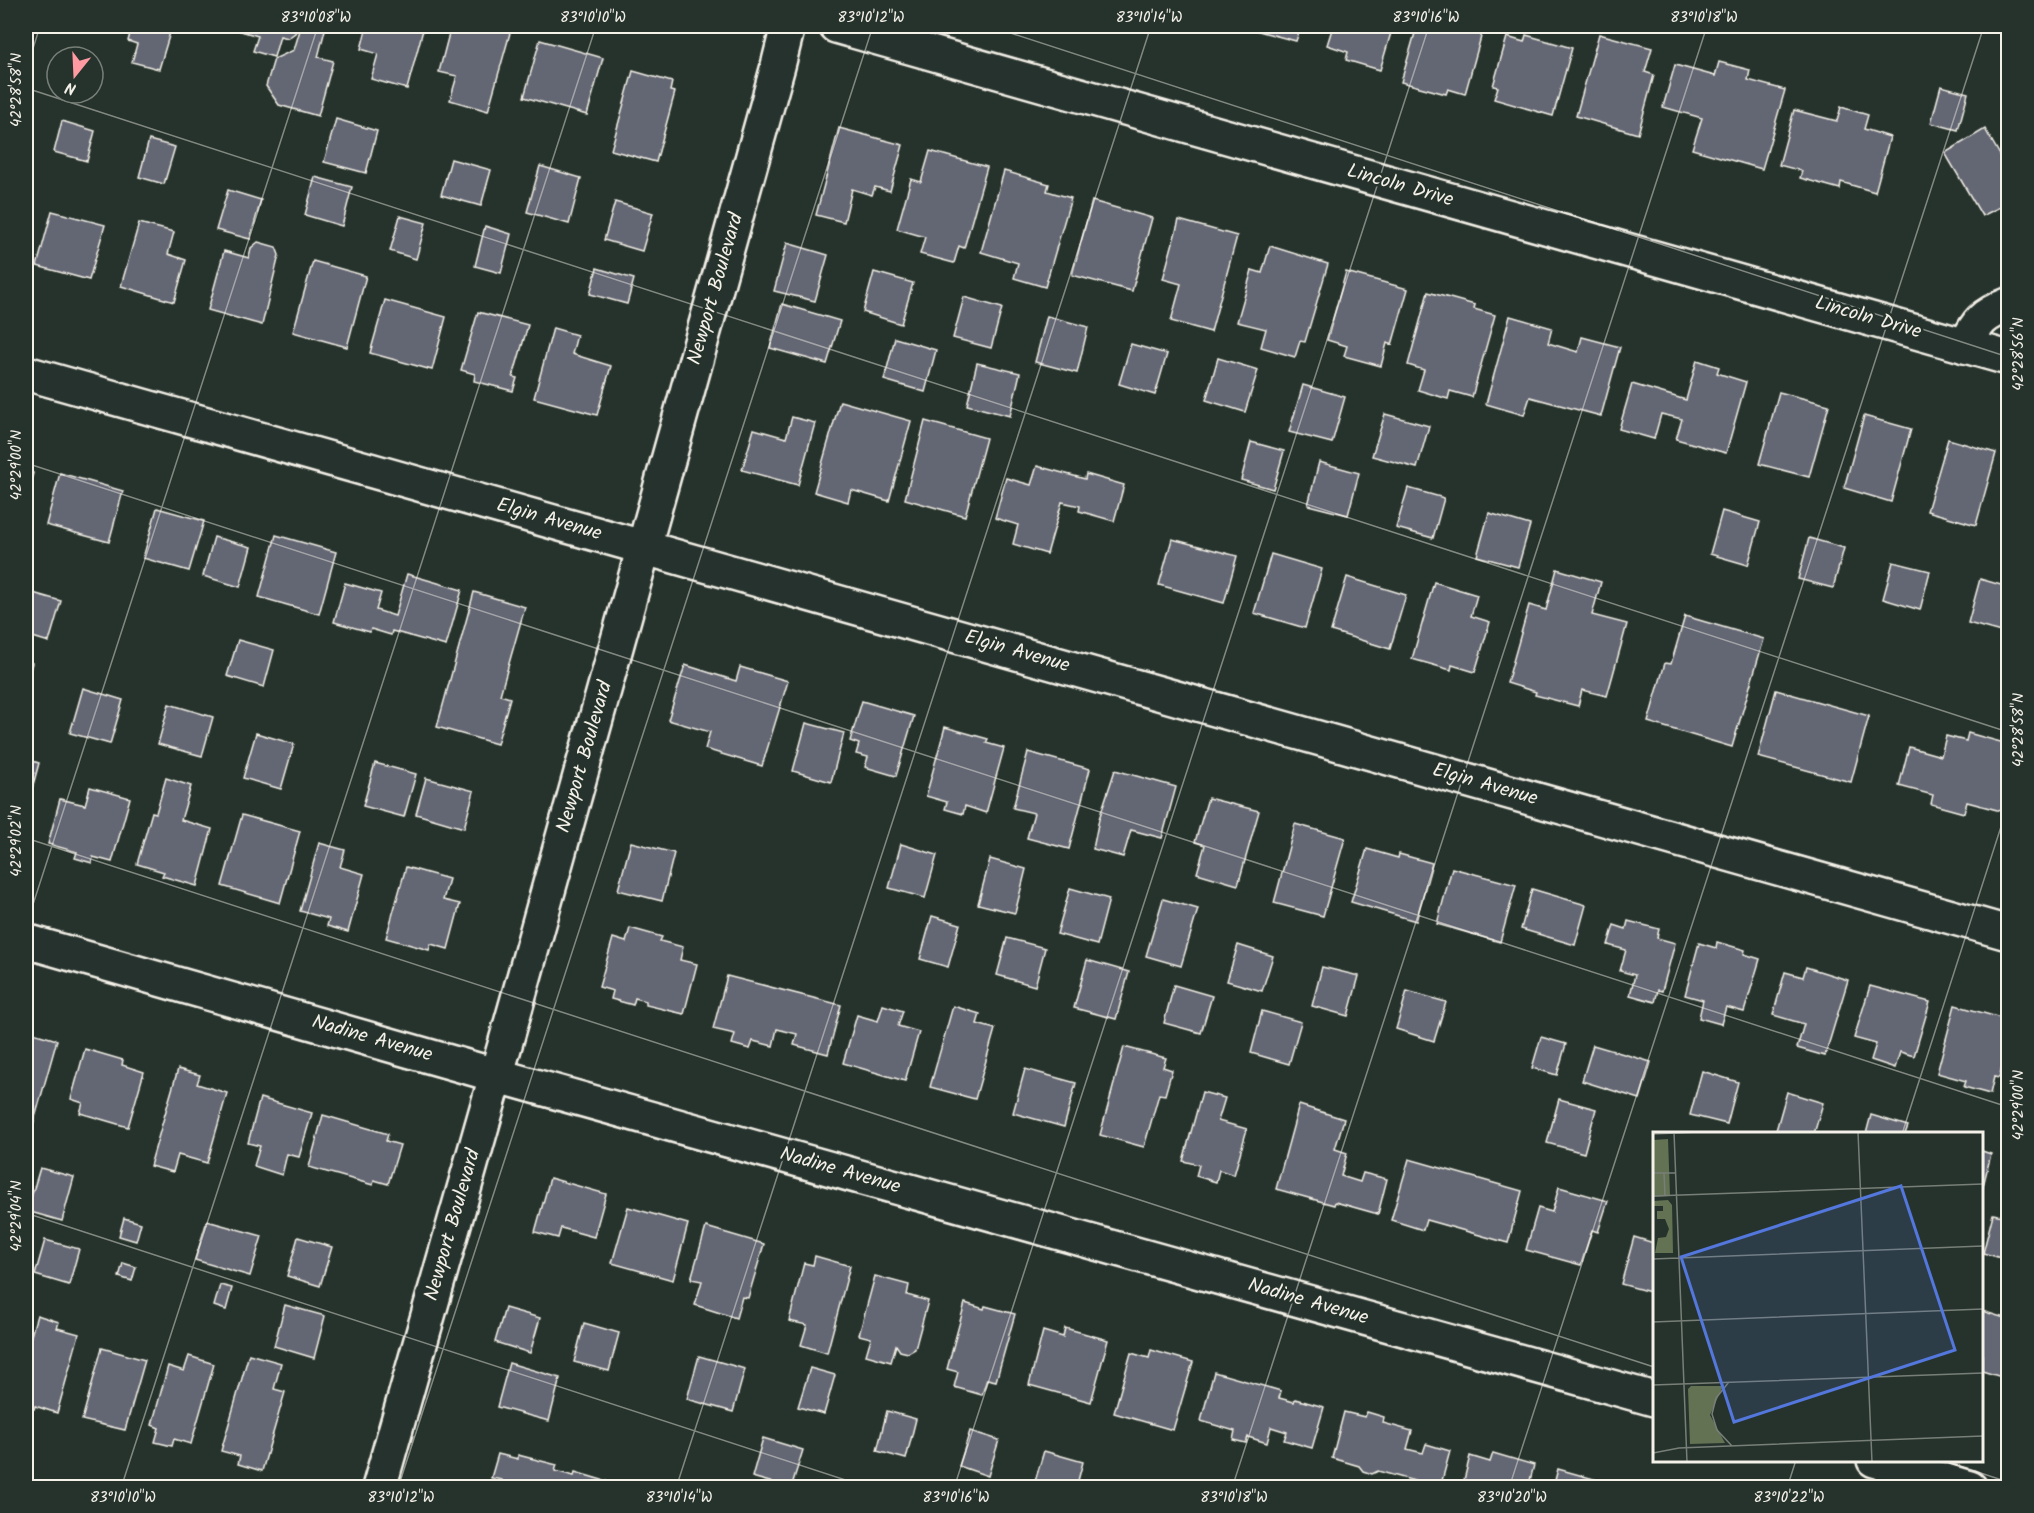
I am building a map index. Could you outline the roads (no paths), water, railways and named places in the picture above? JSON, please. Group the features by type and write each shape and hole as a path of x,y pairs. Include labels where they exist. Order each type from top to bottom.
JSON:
{"street":[{"name":"Newport Boulevard","path":"379,1488 788,26"},
{"name":"Lincoln Drive","path":"836,26 2008,358"},
{"path":"1965,346 1978,321 2008,305"},
{"name":"Elgin Avenue","path":"26,373 2008,933"},
{"name":"Nadine Avenue","path":"26,941 495,1075 1653,1399"},
{"path":"1878,1462 1970,1488"}]}
